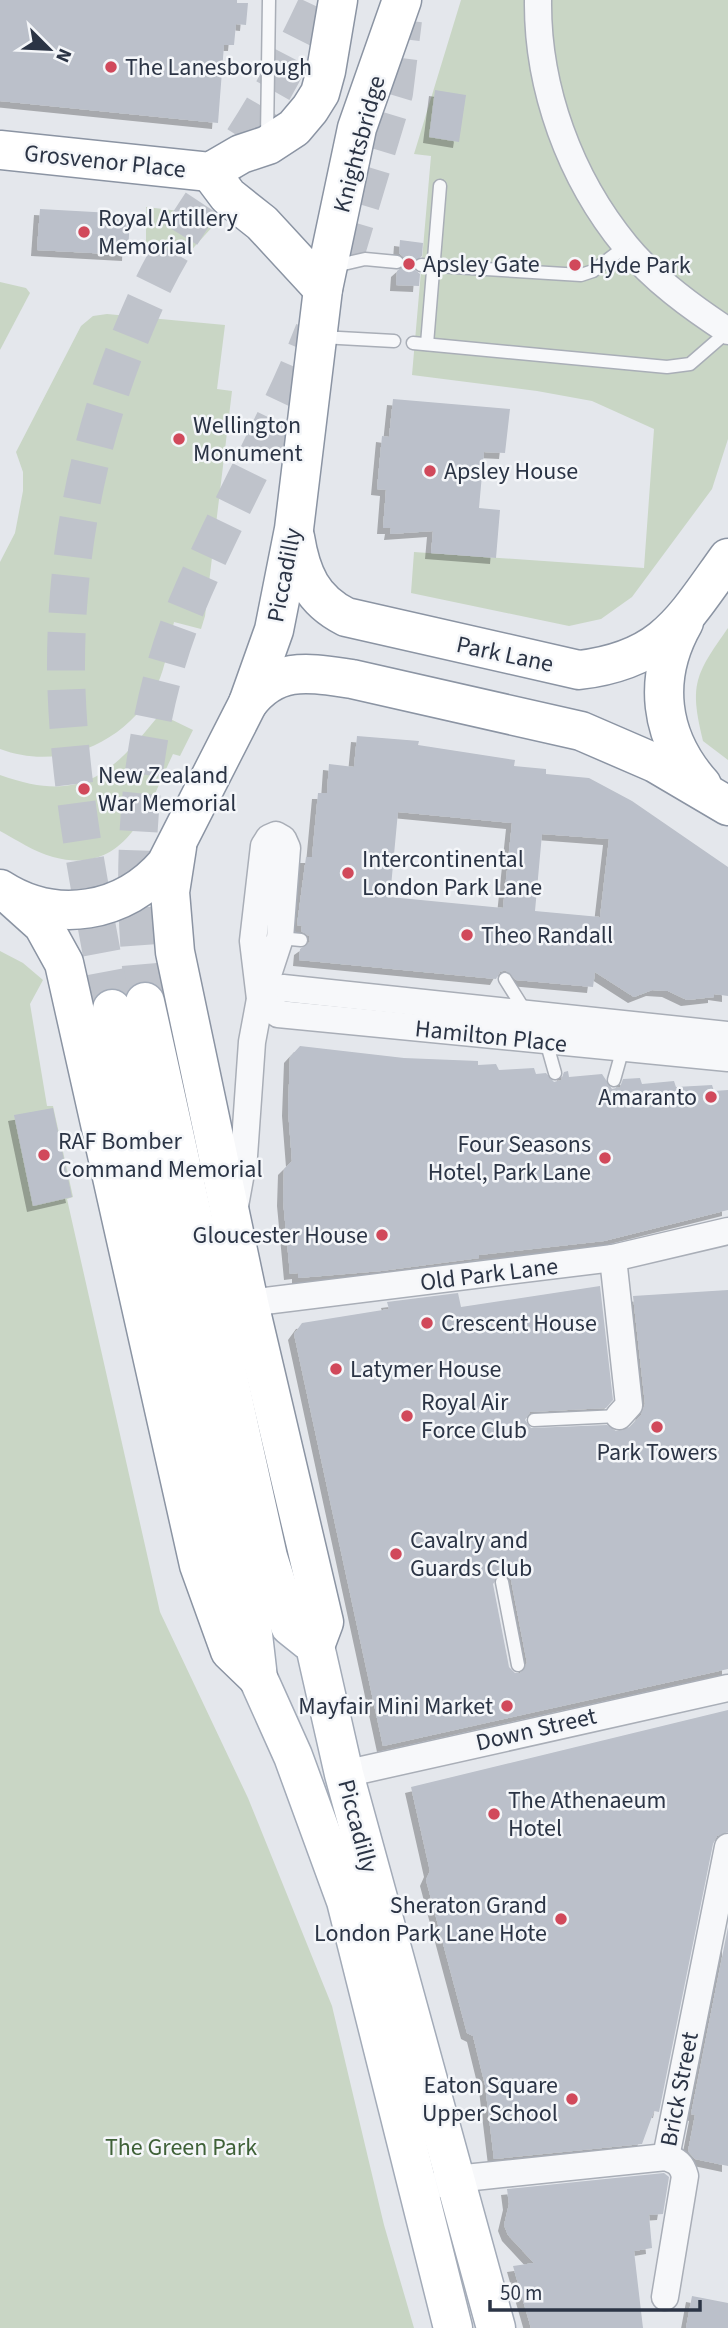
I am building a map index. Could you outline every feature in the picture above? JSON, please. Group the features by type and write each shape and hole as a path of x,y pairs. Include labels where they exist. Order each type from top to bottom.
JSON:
{"main road":[{"name":"Knightsbridge","path":"310,109 324,79 338,0"},
{"name":"Knightsbridge","path":"325,280 357,128 401,0"},
{"name":"Grosvenor Place","path":"0,150 210,172 241,153 268,145 294,128 310,109"},
{"name":"Grosvenor Place","path":"210,172 228,196 325,280"},
{"name":"Piccadilly","path":"178,842 248,703 274,630 294,528 325,280"},
{"name":"Park Lane","path":"294,528 300,564 307,582 328,608 361,621 579,670 612,666 641,655 664,638 690,611 728,558"},
{"path":"690,611 668,656 664,678 667,728 686,767 724,803"},
{"path":"248,703 268,681 282,676 318,674 352,679 582,731 655,763 724,803"},
{"path":"6,893 41,907 65,911 88,910 111,904 152,881 178,842"},
{"path":"178,842 170,892 172,929 249,1303 324,1622 315,1646 290,1626 268,1557 128,1006 238,1578 252,1626 258,1678"},
{"path":"6,893 30,910 43,925 67,974 199,1565 230,1651 258,1678"},
{"name":"Piccadilly","path":"315,1646 344,1774 496,2328"},
{"name":"Piccadilly","path":"258,1678 293,1756 346,1902 453,2328"}],"street":[{"path":"538,0 541,60 554,117 579,171 626,246 687,304 728,331"},
{"path":"233,1218 244,1156 252,1042 260,999 290,939 287,848 283,839 276,835 269,838 264,846 253,941 260,999"},
{"name":"Hamilton Place","path":"728,1035 283,988 260,999 278,1014 728,1058"},
{"name":"Old Park Lane","path":"249,1303 613,1258 654,1242 728,1231"},
{"path":"613,1258 629,1405 619,1416"},
{"name":"Down Street","path":"344,1774 531,1725 728,1688"},
{"name":"Brick Street","path":"422,2211 432,2188 455,2179 666,2157 728,1847"},
{"path":"664,2297 685,2176 683,2167 676,2160 666,2157"}],"lane":[{"path":"268,145 269,0"},
{"path":"428,344 428,265 440,187"},
{"path":"428,265 582,275 593,271 626,246"},
{"path":"325,280 356,260 397,262"},
{"path":"413,343 667,367 690,364 728,331"},
{"path":"317,336 394,341"},
{"path":"505,979 511,993 527,1014"},
{"path":"546,1041 555,1073"},
{"path":"614,1080 623,1048"},
{"path":"534,1420 619,1416"},
{"path":"502,1582 518,1665"}],"green space":[{"name":"Hyde Park","path":"461,0 728,0 728,439 712,489 632,597 601,619 569,626 411,593 414,552 644,568 654,429 592,401 412,375 431,156 414,154"},
{"path":"146,207 188,212 214,225 186,256 146,247"},
{"path":"0,282 26,288 30,293 0,350"},
{"path":"107,314 225,325 217,389 232,391 205,616 201,629 174,622 157,685 129,722 111,736 69,754 46,757 23,755 0,749 0,562 15,533 23,491 23,472 16,452 81,326 93,316"},
{"path":"728,628 728,760 703,741 696,693 702,669"},
{"path":"160,714 193,730 180,756 173,754 144,815 117,847 99,857 78,860 53,857 0,831 0,775 52,786 73,785 92,779 125,754"},
{"name":"The Green Park","path":"0,951 23,963 43,980 30,1004 47,1106 53,1106 73,1197 67,1199 160,1612 248,1798 332,2006 384,2225 414,2328 0,2328"}],"building":[{"name":"The Lanesborough","path":"0,0 237,0 237,3 248,3 246,25 236,24 234,45 224,45 218,123 0,101"},
{"path":"435,90 466,95 459,142 429,137"},
{"name":"Royal Artillery Memorial","path":"40,209 130,214 128,255 37,250"},
{"path":"400,240 423,243 422,256 412,264 420,274 419,286 396,285 397,271 406,263 399,253"},
{"name":"Apsley House","path":"393,399 510,409 505,453 484,452 479,508 500,510 496,558 431,553 433,531 390,534 391,528 383,528 386,490 377,489 382,436 389,437"},
{"name":"Intercontinental London Park Lane","path":"357,736 419,741 418,745 515,760 514,766 546,769 546,774 589,778 632,801 728,867 728,996 714,994 714,997 687,1000 668,991 652,990 634,997 595,972 593,987 516,980 505,970 500,972 496,979 299,960 300,949 310,942 309,936 301,931 302,926 297,925 306,857 312,857 318,793 327,793 329,764 354,767","holes":["398,812 512,823 503,908 390,897","542,834 609,839 600,917 535,911"]},
{"path":"300,1046 404,1058 478,1061 478,1065 496,1064 499,1070 534,1068 536,1074 546,1073 554,1082 561,1080 564,1072 568,1071 569,1077 602,1074 612,1089 620,1087 623,1079 640,1078 642,1084 674,1081 676,1087 712,1085 714,1091 728,1090 728,1210 604,1241 479,1255 479,1258 381,1271 298,1278 298,1273 290,1274 283,1200 284,1169 292,1161 288,1110 290,1057"},
{"path":"53,1108 72,1197 33,1206 14,1115"},
{"path":"600,1286 613,1400 606,1408 530,1412 525,1420 531,1428 607,1425 616,1431 630,1427 641,1415 645,1404 633,1296 728,1290 728,1669 383,1746 294,1334 302,1323 389,1309 387,1302 458,1293 461,1307","holes":["500,1574 505,1574 511,1580 527,1663 520,1673 515,1673 509,1667 493,1584"]},
{"path":"728,1710 728,1832 717,1836 713,1844 659,2112 654,2111 642,2144 494,2159 485,2085 473,2036 467,2033 426,1880 430,1871 411,1787"},
{"path":"728,1927 728,2166 695,2159 688,2151 695,2115 691,2114"},
{"path":"664,2173 669,2177 663,2214 649,2215 652,2248 634,2251 643,2328 531,2328 513,2266 534,2263 508,2235 504,2225 509,2204 507,2189"},
{"path":"692,2296 728,2303 728,2328 686,2328"}],"tunnel":[{"path":"112,1009 82,842 68,715 67,624 77,528 86,481 111,388 157,277 180,236 265,104 319,0"},
{"path":"344,259 394,93 403,20"},
{"path":"145,1002 137,903 138,852 147,750 157,700 170,651 187,605 314,331"}],"place":[{"name":"The Lanesborough","path":"111,67"},
{"name":"Royal Artillery Memorial","path":"84,232"},
{"name":"Apsley Gate","path":"409,264"},
{"name":"Hyde Park","path":"575,265"},
{"name":"Wellington Monument","path":"179,439"},
{"name":"Apsley House","path":"430,471"},
{"name":"New Zealand War Memorial","path":"84,789"},
{"name":"Intercontinental London Park Lane","path":"348,873"},
{"name":"Theo Randall","path":"467,935"},
{"name":"Amaranto","path":"711,1097"},
{"name":"RAF Bomber Command Memorial","path":"44,1155"},
{"name":"Four Seasons Hotel, Park Lane","path":"605,1158"},
{"name":"Gloucester House","path":"382,1235"},
{"name":"Crescent House","path":"427,1323"},
{"name":"Latymer House","path":"336,1369"},
{"name":"Royal Air Force Club","path":"407,1416"},
{"name":"Park Towers","path":"657,1427"},
{"name":"Cavalry and Guards Club","path":"396,1554"},
{"name":"Mayfair Mini Market","path":"507,1706"},
{"name":"The Athenaeum Hotel","path":"494,1814"},
{"name":"Sheraton Grand London Park Lane Hote","path":"561,1919"},
{"name":"Eaton Square Upper School","path":"572,2099"}]}
